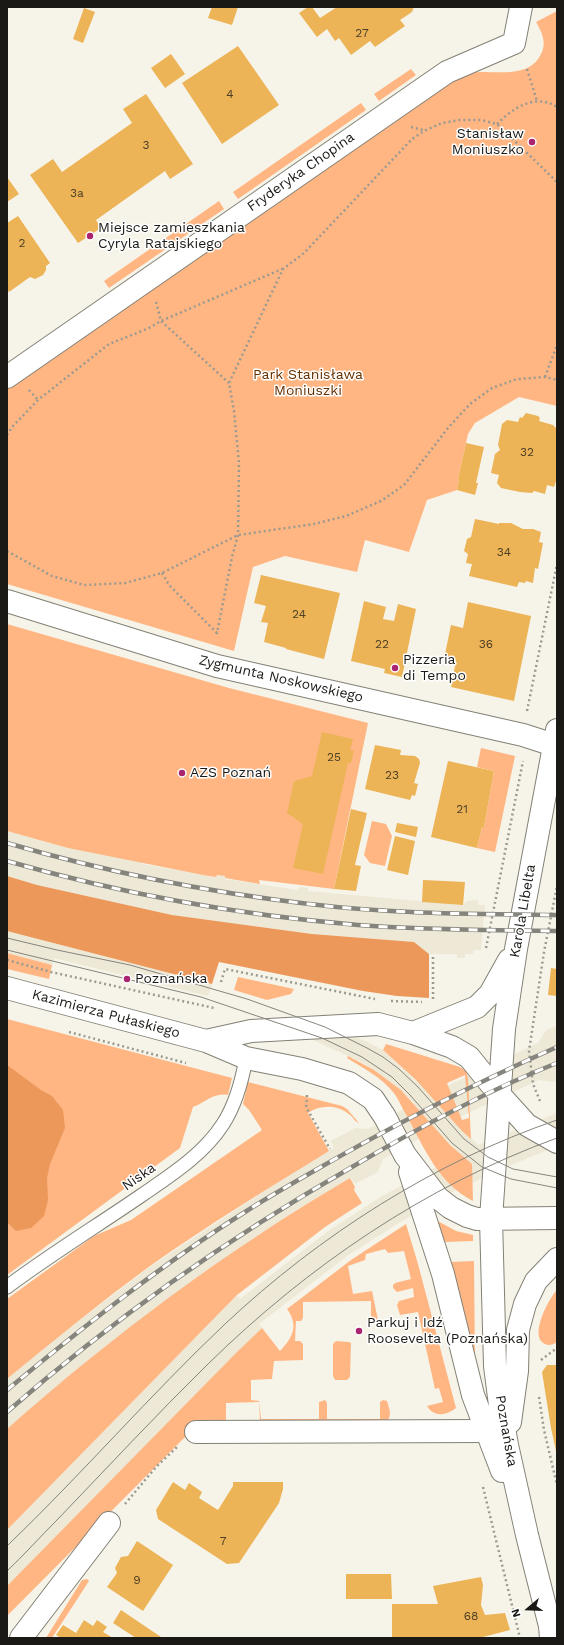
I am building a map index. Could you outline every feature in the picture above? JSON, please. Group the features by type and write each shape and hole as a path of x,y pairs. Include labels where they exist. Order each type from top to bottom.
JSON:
{"street":[{"name":"Fryderyka Chopina","path":"7,377 447,72 514,43 521,7"},
{"name":"Zygmunta Noskowskiego","path":"7,601 216,666 523,735 556,740"},
{"name":"Karola Libelta","path":"491,1219 504,1029 516,949 556,740"},
{"path":"413,1033 477,1007 490,994 516,949"},
{"name":"Kazimierza Pułaskiego","path":"7,988 206,1041 246,1058 302,1069 339,1079 360,1089 373,1099 385,1117 405,1155 431,1190 445,1204 467,1216 491,1219 557,1218"},
{"name":"Kazimierza Pułaskiego","path":"206,1041 251,1031 378,1024 413,1033 452,1047 469,1057 527,1125 557,1142"},
{"path":"405,1155 443,1274 473,1395 527,1535"},
{"name":"Poznańska","path":"491,1219 495,1366 507,1446 527,1535 552,1634"},
{"path":"507,1446 517,1371 518,1330 525,1304 536,1281 557,1259"},
{"path":"196,1432 487,1431"},
{"path":"22,1638 109,1523"}],"lane":[{"name":"Niska","path":"7,1287 154,1186 203,1149 223,1124 236,1099 246,1058"}],"path":[{"path":"527,69 537,100"},
{"path":"497,124 513,109 537,100 550,103 557,107"},
{"path":"7,435 12,427 38,400 109,344 147,329 162,321 283,269 304,253 412,139 424,131 442,123 460,120 481,120 497,124 557,182"},
{"path":"162,573 169,585 217,633 232,557 238,535 239,462 234,411 229,383 283,269"},
{"path":"155,301 162,321 229,383"},
{"path":"544,377 557,345"},
{"path":"7,551 52,576 84,585 124,583 162,573 238,535 346,516 381,501 404,484 448,428 470,404 492,388 517,379 544,377 557,380"},
{"path":"484,952 523,760 520,752 557,564"},
{"path":"542,1107 532,1084 529,1051 544,952 557,886"},
{"path":"433,954 433,1002 440,1000"},
{"path":"7,960 51,972 214,1008"},
{"path":"221,982 225,969 379,999"},
{"path":"386,1001 425,1002"},
{"path":"67,1031 192,1064"},
{"path":"300,1091 314,1095"},
{"path":"308,1093 306,1107 330,1149"},
{"path":"539,1392 544,1430 557,1485"},
{"path":"109,1523 168,1454 196,1432"}],"shaded area":[{"path":"7,831 68,848 134,860 142,862 142,864 216,877 216,875 225,876 225,879 298,890 299,887 308,888 308,891 463,905 467,901 478,900 478,905 485,905 481,950 473,950 473,954 465,954 465,958 457,958 457,954 429,954 414,942 312,934 172,915 37,885 7,876"},
{"path":"7,876 37,885 172,915 312,934 414,942 429,954 429,998 397,996 363,991 219,962 212,984 7,931"},
{"path":"7,931 212,984 208,996 54,958 52,965 7,953"},
{"path":"557,1026 557,1080 553,1082 539,1080 453,1120 478,1145 557,1113 557,1146 492,1173 451,1193 399,1223 347,1256 259,1324 262,1328 7,1586 7,1530 237,1295 240,1299 328,1231 382,1196 460,1154 435,1130 383,1159 378,1172 355,1184 351,1178 296,1210 106,1346 7,1429 7,1379 55,1339 151,1266 281,1180 334,1148 331,1141 355,1128 368,1129 414,1103 401,1090 361,1062 304,1036 348,1033 383,1050 430,1094 538,1043 546,1030"},
{"path":"7,1065 41,1090 52,1096 63,1110 65,1128 50,1164 47,1178 48,1200 44,1216 31,1228 16,1231 7,1222"}],"green space":[{"name":"Park Stanisława Moniuszki","path":"557,11 557,406 519,397 475,423 468,434 457,490 427,500 409,552 365,540 357,572 285,556 253,567 234,651 7,584 7,388 452,80 469,73 509,72 528,68 541,54 544,46 542,34 536,22"},
{"path":"411,69 416,75 379,101 374,94"},
{"path":"361,103 366,110 238,199 233,192"},
{"path":"219,201 224,209 109,288 104,281"},
{"name":"AZS Poznań","path":"7,624 229,688 368,723 334,889 259,880 260,884 225,878 225,876 217,875 216,877 203,875 68,848 7,831"},
{"path":"481,748 515,756 495,852 477,848 482,827 484,827 494,771 477,767"},
{"path":"372,821 386,824 392,836 385,866 370,863 364,855"},
{"path":"7,953 52,965 49,979 7,969"},
{"path":"238,977 294,989 291,994 267,1000 234,990"},
{"path":"7,1019 232,1078 228,1095 223,1094 213,1096 193,1107 180,1148 7,1275"},
{"path":"386,1044 460,1067 466,1071 468,1078 471,1139 416,1080 383,1050","holes":["465,1075 469,1118 462,1120 447,1083"]},
{"path":"348,1056 374,1070 401,1090 450,1145 472,1164 473,1201 461,1194 442,1175 426,1152 393,1092 377,1077 347,1058"},
{"path":"248,1082 342,1106 347,1109 359,1123 345,1111 334,1107 318,1108 308,1113 329,1151 216,1221 150,1266 78,1321 7,1379 7,1299 94,1236 131,1220 262,1130 249,1110 243,1104"},
{"path":"350,1178 355,1187 354,1190 362,1203 325,1227 237,1295 7,1530 7,1429 88,1360 172,1295 259,1234"},
{"path":"436,1220 456,1231 473,1235 473,1241 445,1242"},
{"path":"406,1224 456,1408 445,1414 437,1414 430,1410 427,1406 443,1402 439,1388 435,1389 418,1312 400,1315 397,1305 399,1301 414,1297 413,1288 397,1292 393,1288 395,1283 411,1279 404,1251 388,1253 385,1249 366,1254 365,1260 348,1266 353,1294 372,1291 378,1320 375,1321 371,1317 371,1301 303,1302 303,1318 301,1321 296,1321 295,1341 300,1341 303,1344 303,1360 274,1361 272,1379 251,1380 251,1400 259,1401 261,1419 319,1419 319,1402 325,1400 327,1403 327,1419 380,1419 380,1402 383,1400 387,1401 390,1412 388,1420 386,1422 260,1422 259,1402 226,1403 226,1423 199,1423 7,1616 7,1586 235,1354 262,1328 280,1351 288,1341 293,1331 293,1321 287,1309 351,1260"},
{"path":"474,1261 475,1364 450,1262"},
{"path":"557,1290 557,1342 548,1345 540,1340 539,1326 549,1301"},
{"path":"336,1341 351,1343 350,1377 347,1380 335,1380 333,1376 333,1344"},
{"path":"87,1579 89,1581 52,1638 46,1638 82,1580"}],"building":[{"path":"212,7 238,7 232,25 208,18"},
{"path":"308,7 312,7 320,18 337,7 414,7 412,12 400,20 405,26 375,47 370,41 351,55 339,38 335,41 327,29 317,37 299,13"},
{"path":"84,8 95,12 83,43 73,39"},
{"path":"238,46 279,105 222,144 182,83"},
{"path":"171,54 185,74 165,88 151,68"},
{"path":"146,94 193,164 170,179 165,171 96,220 101,228 78,243 30,175 53,159 62,172 132,123 123,109"},
{"path":"7,177 19,194 7,202"},
{"path":"18,216 50,263 46,266 46,270 43,275 35,279 30,277 9,292 7,289 7,223"},
{"path":"526,413 538,416 540,418 539,421 553,425 557,429 557,478 554,487 547,485 545,494 534,491 532,493 520,492 501,488 497,483 499,475 491,473 495,454 500,450 498,445 502,424 507,420 518,422 520,417 522,418"},
{"path":"466,443 484,447 476,483 478,483 475,495 457,490"},
{"path":"475,519 499,524 511,523 523,529 533,529 541,532 539,542 543,543 538,569 535,568 533,583 526,581 525,583 519,582 517,587 469,576 472,564 466,563 468,554 464,551 467,539 471,537"},
{"path":"261,575 340,593 324,659 264,642 268,623 261,622 266,606 254,603"},
{"path":"364,601 386,607 383,619 394,621 398,604 416,609 402,677 384,673 385,669 351,661"},
{"path":"468,602 531,616 514,701 451,687 456,661 444,659 451,625 463,628"},
{"path":"322,732 353,739 350,750 354,751 351,763 348,763 323,874 293,868 303,824 287,813 294,781 312,776"},
{"path":"375,745 401,750 400,755 415,756 419,759 420,763 414,783 418,784 415,796 412,795 410,800 365,789"},
{"path":"448,761 494,771 484,827 482,827 477,848 431,837"},
{"path":"351,809 367,813 355,865 361,866 356,891 334,889"},
{"path":"397,823 418,827 416,837 395,832"},
{"path":"395,836 415,841 408,875 387,870"},
{"path":"423,880 465,882 463,905 422,902"},
{"path":"551,968 557,969 557,996 548,995"},
{"path":"547,1365 557,1365 556,1451 542,1372"},
{"path":"173,1482 185,1490 189,1483 202,1492 199,1498 218,1510 233,1486 233,1482 283,1482 283,1489 279,1503 239,1563 227,1564 158,1519 156,1510"},
{"path":"137,1541 173,1565 143,1611 107,1587 117,1573 115,1568 121,1557 128,1556"},
{"path":"346,1574 391,1574 392,1599 346,1599"},
{"path":"481,1577 483,1585 481,1605 485,1615 505,1613 510,1630 479,1638 392,1638 392,1604 438,1604 433,1586"},
{"path":"121,1610 161,1638 136,1638 113,1623"},
{"path":"84,1620 93,1626 97,1620 107,1627 103,1632 113,1638 61,1638 56,1635 63,1625 76,1633"}],"tram line":[{"path":"7,938 130,965 247,999 325,1027 383,1057 399,1069 418,1087 464,1139 488,1157 513,1169 557,1177"},
{"path":"7,950 201,997 322,1038 362,1057 392,1077 410,1095 452,1143 482,1167 511,1179 557,1188"},
{"path":"7,1546 35,1519 197,1351 261,1291 300,1260 339,1231 380,1204 423,1180 467,1157 511,1137 557,1120"},
{"path":"7,1571 208,1364 246,1328 286,1294 370,1232 415,1205 508,1157 557,1138"}],"railway":[{"path":"7,843 82,863 157,880 309,904 402,912 557,915"},
{"path":"7,861 94,884 181,902 313,921 383,927 458,930 557,931"},
{"path":"7,1390 123,1297 183,1253 253,1207 399,1124 493,1076 557,1047"},
{"path":"7,1412 88,1344 131,1312 217,1251 306,1194 427,1124 478,1098 557,1063"}],"place":[{"name":"Stanisław Moniuszko","path":"532,142"},
{"name":"Miejsce zamieszkania Cyryla Ratajskiego","path":"90,236"},
{"name":"Pizzeria di Tempo","path":"395,668"},
{"name":"AZS Poznań","path":"182,773"},
{"name":"Poznańska","path":"127,979"},
{"name":"Parkuj i Idź Roosevelta (Poznańska)","path":"359,1331"}]}
